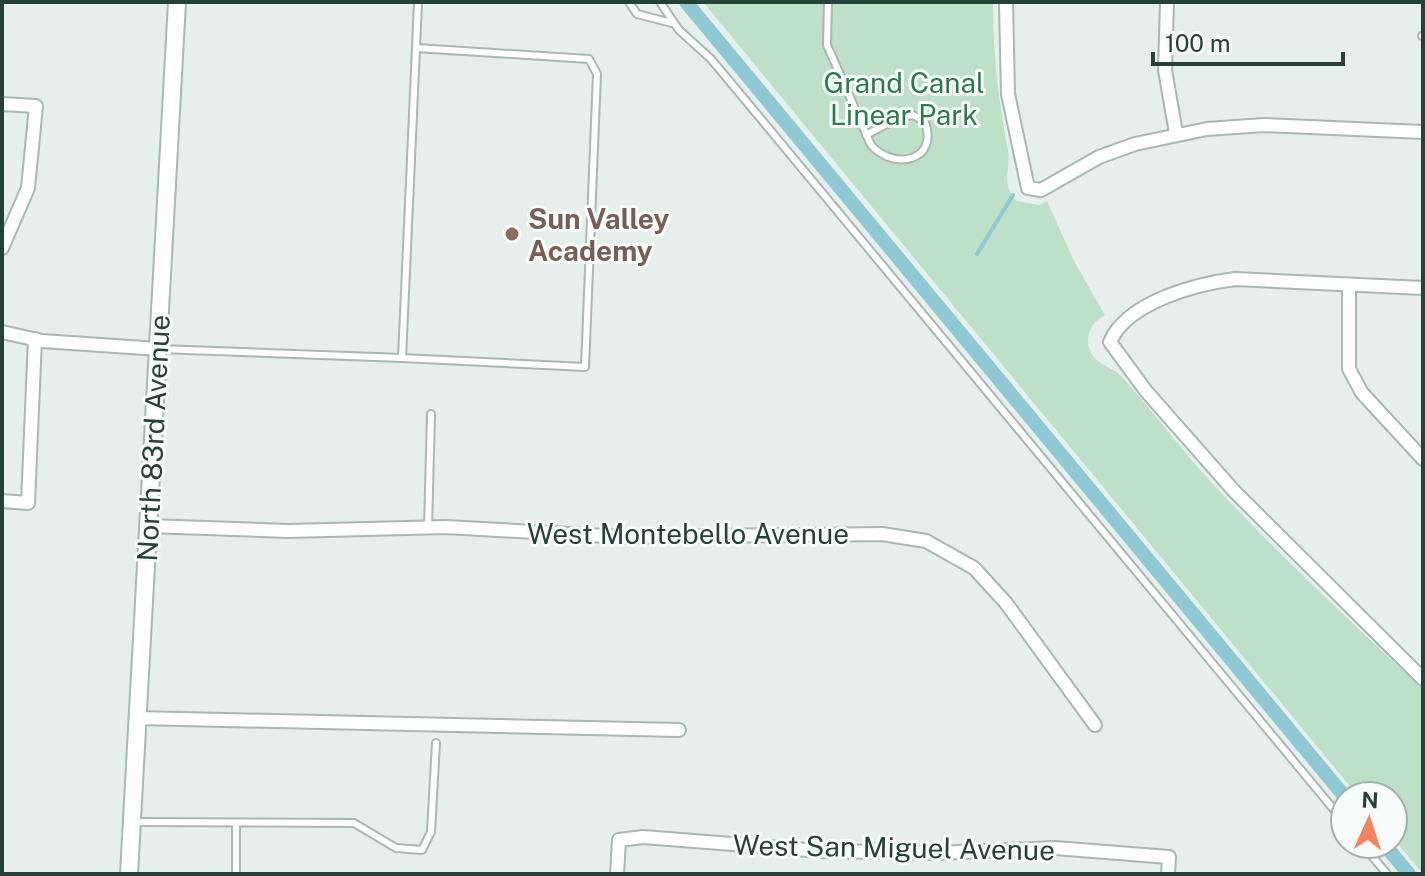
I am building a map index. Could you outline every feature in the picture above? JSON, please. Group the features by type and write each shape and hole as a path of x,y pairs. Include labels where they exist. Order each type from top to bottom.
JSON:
{"main road":[{"name":"North 83rd Avenue","path":"129,874 177,2"}],"street":[{"path":"1006,2 1008,94 1028,188 1041,190 1099,157 1176,133 1264,125 1423,132"},
{"path":"1167,2 1165,70 1176,133"},
{"path":"2,104 36,106 28,188 2,248"},
{"path":"1423,288 1235,279 1190,286 1152,304 1114,332 1110,342 1146,391 1234,491 1423,679"},
{"path":"1349,285 1349,369 1362,393 1423,459"},
{"path":"2,332 35,339 159,349"},
{"path":"2,501 28,503 35,339"},
{"name":"West Montebello Avenue","path":"148,526 288,531 428,528 623,537 882,534 926,541 974,568 1006,603 1095,725"},
{"path":"137,718 679,730"},
{"name":"West San Miguel Avenue","path":"617,874 619,840 643,837 820,851 938,853 1055,848 1169,857 1168,874"}],"lane":[{"path":"402,358 418,2"},
{"path":"629,2 637,14 672,23"},
{"path":"660,2 672,23 711,59 1329,804"},
{"path":"828,2 827,45 866,135 881,156 910,159 922,151 929,133 925,122 913,115 900,117 866,135"},
{"path":"159,349 585,367 597,74 589,59 416,48"},
{"path":"428,528 431,414"},
{"path":"132,822 354,823 396,848 422,850 431,832 436,743"},
{"path":"236,823 236,874"}],"green space":[{"name":"Grand Canal Linear Park","path":"703,2 993,2 995,58 1009,157 1009,189 1017,201 1039,205 1047,201 1075,263 1105,315 1093,325 1089,334 1088,345 1092,355 1122,377 1198,468 1249,522 1423,689 1423,874 1409,857 1409,780 1345,780"}],"waterway":[{"path":"686,2 1331,780"},
{"path":"977,254 1013,195"},
{"path":"1397,860 1409,874"}],"place":[{"name":"Sun Valley Academy","path":"512,234"}]}
